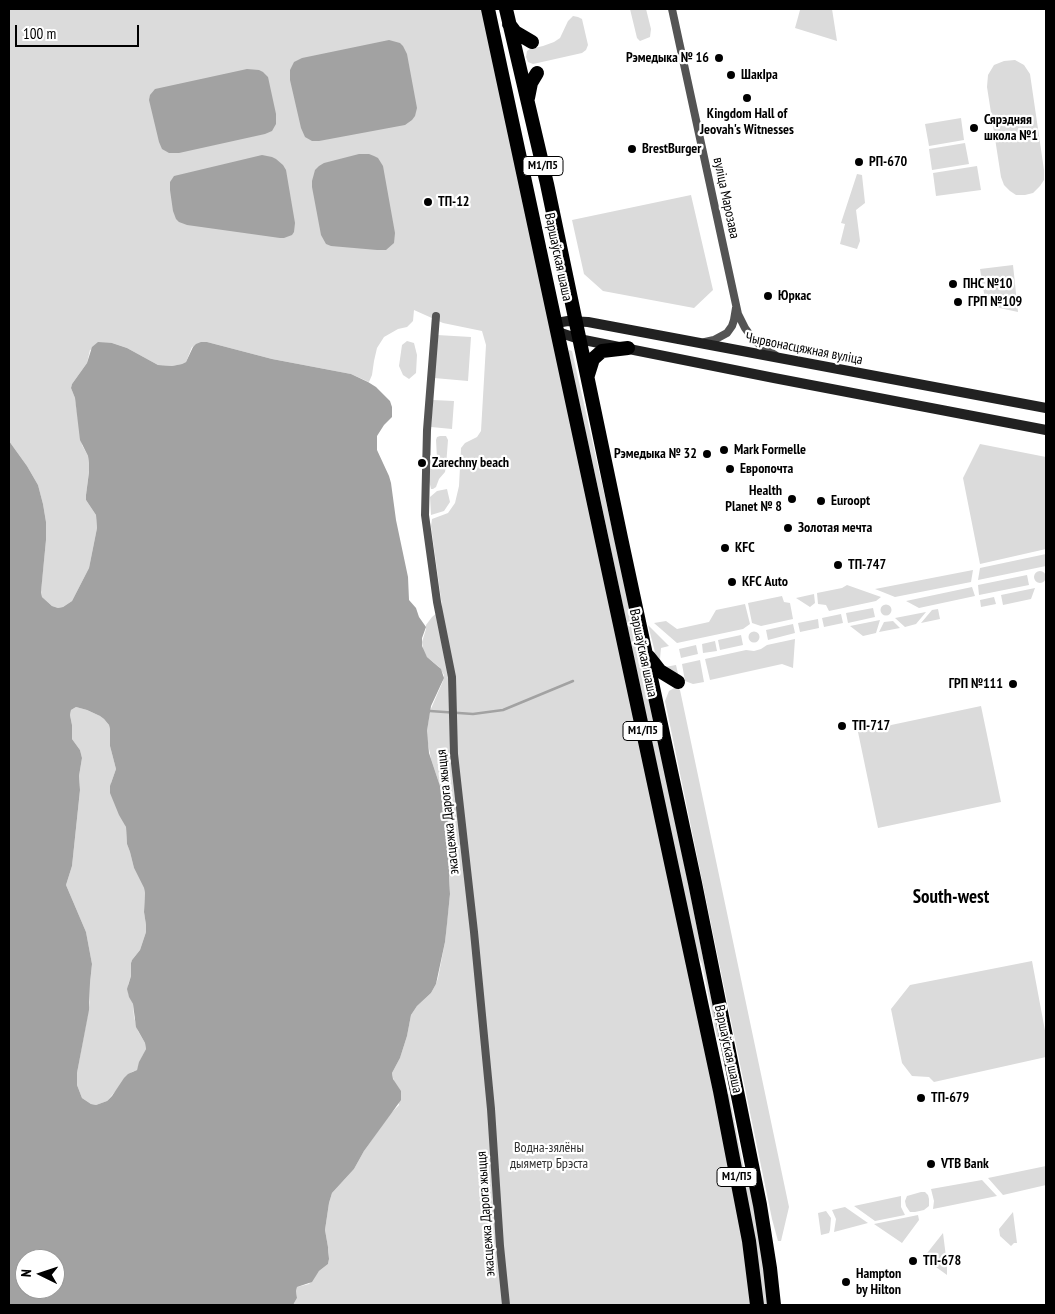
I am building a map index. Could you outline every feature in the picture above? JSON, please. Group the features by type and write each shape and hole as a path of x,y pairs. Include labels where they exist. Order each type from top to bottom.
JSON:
{"highway":[{"name":"Варшаўская шаша","path":"488,9 712,1050 750,1241 757,1305"},
{"name":"Варшаўская шаша","path":"508,13 547,184 728,1046 760,1205 774,1305"},
{"path":"508,13 514,32 532,42"},
{"path":"528,101 531,83 537,73"},
{"path":"588,379 592,359 602,351 628,348"},
{"path":"645,652 655,666 678,682 665,689 661,695 658,707"},
{"path":"712,1050 728,1046"},
{"path":"720,1091 736,1088"}],"main road":[{"name":"Чырвонасцяжная вуліца","path":"557,327 576,321 594,323 1046,408"},
{"path":"557,327 579,339 1046,430"}],"street":[{"name":"вуліца Марозава","path":"672,9 736,304 742,321 753,339 765,349 783,359"},
{"name":"вуліца Марозава","path":"696,343 714,340 727,333 734,320 736,304"},
{"name":"экасцежка Дарога жыцця","path":"436,316 427,430 425,515 437,602 452,677 454,754 490,1099 506,1305"}],"green space":[{"name":"Водна-зялёны дыяметр Брэста","path":"9,9 482,9 742,1225 752,1301 749,1305 293,1305 297,1298 297,1287 309,1284 319,1271 328,1264 329,1253 325,1230 332,1193 354,1169 390,1114 399,1105 392,1073 400,1058 411,1015 417,1006 431,993 438,978 445,942 450,894 449,877 453,861 450,854 447,807 431,759 427,738 430,711 444,675 439,667 427,657 423,650 422,642 426,625 442,606 431,526 432,519 448,513 455,503 459,486 461,448 465,443 477,437 481,431 486,345 482,331 443,323 414,310 413,321 407,327 398,329 384,337 377,348 369,382 351,374 272,359 207,342 192,347 186,362 172,366 158,365 127,348 112,343 90,350 87,363 71,388 75,398 82,445 88,456 89,463 86,500 96,515 97,528 89,568 72,601 63,607 52,606 42,597 41,591 46,540 43,504 38,485 9,441"},
{"path":"630,9 646,9 651,29 650,37 640,41 637,38"},
{"path":"796,9 832,9 837,41 795,28 800,10"},
{"path":"573,16 582,19 588,45 586,50 582,53 533,64 528,62 526,57 527,51 554,42 560,38 568,21"},
{"path":"1015,60 1024,65 1030,74 1044,170 1044,180 1040,186 1033,193 1025,195 1016,195 1010,191 1004,185 1001,177 987,87 988,75 994,65 1004,61"},
{"path":"961,118 964,140 929,146 925,124"},
{"path":"965,143 969,164 932,170 929,149"},
{"path":"977,166 981,190 936,196 933,173"},
{"path":"857,174 862,175 865,203 856,210 860,241 857,249 840,244 845,224 841,223"},
{"path":"691,195 713,290 694,308 603,291 584,274 572,220"},
{"path":"1013,265 1018,312 986,305 980,269"},
{"path":"437,335 471,337 468,381 434,378"},
{"path":"407,341 414,343 417,355 416,373 409,379 403,375 399,366 402,345"},
{"path":"569,350 572,351 628,599 685,868 719,1043 702,964 696,951"},
{"path":"433,400 454,401 452,429 431,427"},
{"path":"440,436 446,436 448,440 445,472 439,479 436,487 431,489 429,480 431,464 437,458 436,440"},
{"path":"980,444 1046,457 1046,549 980,564 963,478"},
{"path":"447,489 450,502 444,511 431,515 430,497 437,491"},
{"path":"1046,554 1046,566 978,580 980,568"},
{"path":"973,570 971,582 895,597 875,589"},
{"path":"1040,571 1046,577 1040,583 1034,577"},
{"path":"1027,575 1029,585 979,595 978,585"},
{"path":"847,585 881,597 876,601 829,611 826,605 818,604 817,593 842,588"},
{"path":"972,587 975,596 919,608 906,601"},
{"path":"1035,588 1031,599 1003,605 1001,595"},
{"path":"814,594 815,603 810,607 796,598"},
{"path":"782,596 784,602 790,603 793,619 761,626 752,623 748,603"},
{"path":"994,597 996,604 981,607 980,600"},
{"path":"745,604 750,624 743,629 677,643 654,623 666,621 677,629 709,622 716,610"},
{"path":"886,604 892,610 886,616 880,610"},
{"path":"873,608 875,617 848,623 846,613"},
{"path":"938,609 940,619 921,623 932,610"},
{"path":"926,612 916,624 905,627 895,618"},
{"path":"841,614 843,623 824,627 822,618"},
{"path":"818,619 819,628 800,632 798,623"},
{"path":"880,620 876,633 863,636 850,626"},
{"path":"893,621 900,628 879,632 884,622"},
{"path":"793,624 795,633 768,640 766,630"},
{"path":"648,625 669,646 661,648 660,659 665,667 676,665 679,678 658,664"},
{"path":"754,631 760,637 754,643 748,637"},
{"path":"741,635 743,645 720,650 718,640"},
{"path":"795,639 793,668 782,664 710,680 705,659 746,650 754,651 767,645"},
{"path":"715,641 717,651 703,653 702,644"},
{"path":"696,645 698,654 681,658 679,649"},
{"path":"700,660 704,682 693,684 685,681 682,664"},
{"path":"676,687 680,690 789,1207 781,1241 778,1241 772,1219 665,701 669,691"},
{"path":"981,706 1001,802 878,828 858,732"},
{"path":"76,707 100,716 109,725 110,746 116,769 111,783 126,827 127,844 134,868 145,893 146,932 140,950 131,963 128,993 133,1004 138,1031 145,1043 146,1049 137,1070 132,1072 107,1101 96,1105 82,1098 77,1085 77,1073 90,1002 92,964 86,932 66,885 72,866 82,758 80,750 72,739 70,715 71,710"},
{"path":"1032,961 1046,1036 1046,1057 934,1082 929,1077 912,1076 902,1063 891,1009 910,985"},
{"path":"729,1094 744,1169 753,1199 769,1305 763,1305 726,1095"},
{"path":"1046,1166 1046,1185 1003,1195 988,1178"},
{"path":"982,1180 997,1196 933,1209 934,1201 931,1189"},
{"path":"925,1192 928,1195 929,1206 924,1210 910,1212 905,1201 907,1196"},
{"path":"901,1196 901,1207 905,1215 875,1221 854,1206"},
{"path":"845,1207 868,1223 834,1232 836,1219 832,1210"},
{"path":"826,1211 831,1218 830,1230 829,1233 821,1235 818,1213"},
{"path":"1013,1212 1017,1243 1011,1246 1000,1236 999,1229"},
{"path":"918,1215 919,1220 902,1243 874,1224"},
{"path":"943,1233 947,1265 947,1275 924,1257"}],"shaded area":[{"path":"389,40 400,43 407,54 417,108 412,120 405,125 319,141 312,141 305,137 301,128 290,80 290,70 294,62 302,58"},
{"path":"247,69 259,70 268,77 276,114 276,124 272,131 179,153 169,153 162,149 149,100 150,95 155,89"},
{"path":"359,154 369,154 378,158 383,166 395,233 394,243 386,250 331,246 326,244 321,235 312,187 315,170 324,163"},
{"path":"262,155 276,159 286,170 295,223 292,235 280,238 187,225 176,219 170,190 170,182 174,176"},
{"path":"98,342 112,343 127,348 158,365 172,366 186,362 196,344 207,342 272,359 351,374 376,387 390,401 392,407 392,417 377,436 377,450 391,483 396,520 408,577 409,600 416,608 419,617 426,627 422,638 422,646 427,657 441,669 444,678 431,706 427,731 429,753 447,807 450,854 453,864 449,877 450,894 447,924 436,984 431,993 417,1006 411,1015 400,1058 392,1073 393,1079 401,1091 401,1100 364,1151 354,1169 332,1193 325,1230 328,1264 319,1271 312,1282 297,1287 297,1298 293,1305 9,1305 9,441 38,485 43,504 46,540 42,597 52,606 63,607 72,601 89,568 97,528 96,515 86,500 89,463 88,456 80,440 75,398 71,388 87,363 92,347","holes":["76,707 100,716 109,725 110,746 116,769 110,786 110,793 126,827 127,844 134,868 144,888 146,925 146,932 140,950 131,963 131,976 127,989 133,1004 136,1027 145,1043 146,1049 137,1070 124,1078 107,1101 96,1105 82,1098 77,1085 77,1073 89,1010 92,964 86,932 66,885 72,866 82,758 80,750 72,739 70,715 71,710"]}],"waterway":[{"path":"430,711 473,714 503,710 573,681"}],"ferry route":[{"path":"9,1122 9,1198"}],"place":[{"name":"Рэмедыка № 16","path":"719,58"},
{"name":"ШакІра","path":"731,75"},
{"name":"Kingdom Hall of Jeovah's Witnesses","path":"747,98"},
{"name":"Сярэдняя школа №1","path":"974,128"},
{"name":"BrestBurger","path":"632,149"},
{"name":"РП-670","path":"859,162"},
{"name":"ТП-12","path":"428,202"},
{"name":"ПНС №10","path":"953,284"},
{"name":"Юркас","path":"768,296"},
{"name":"ГРП №109","path":"958,302"},
{"name":"Mark Formelle","path":"724,450"},
{"name":"Рэмедыка № 32","path":"707,454"},
{"name":"Zarechny beach","path":"422,463"},
{"name":"Европочта","path":"730,469"},
{"name":"Health Planet № 8","path":"792,499"},
{"name":"Euroopt","path":"821,501"},
{"name":"Золотая мечта","path":"788,528"},
{"name":"KFC","path":"725,548"},
{"name":"ТП-747","path":"838,565"},
{"name":"KFC Auto","path":"732,582"},
{"name":"ГРП №111","path":"1013,684"},
{"name":"ТП-717","path":"842,726"},
{"name":"ТП-679","path":"921,1098"},
{"name":"VTB Bank","path":"931,1164"},
{"name":"ТП-678","path":"913,1261"},
{"name":"Hampton by Hilton","path":"846,1282"}],"district":[{"name":"South-west","path":"951,898"}]}
